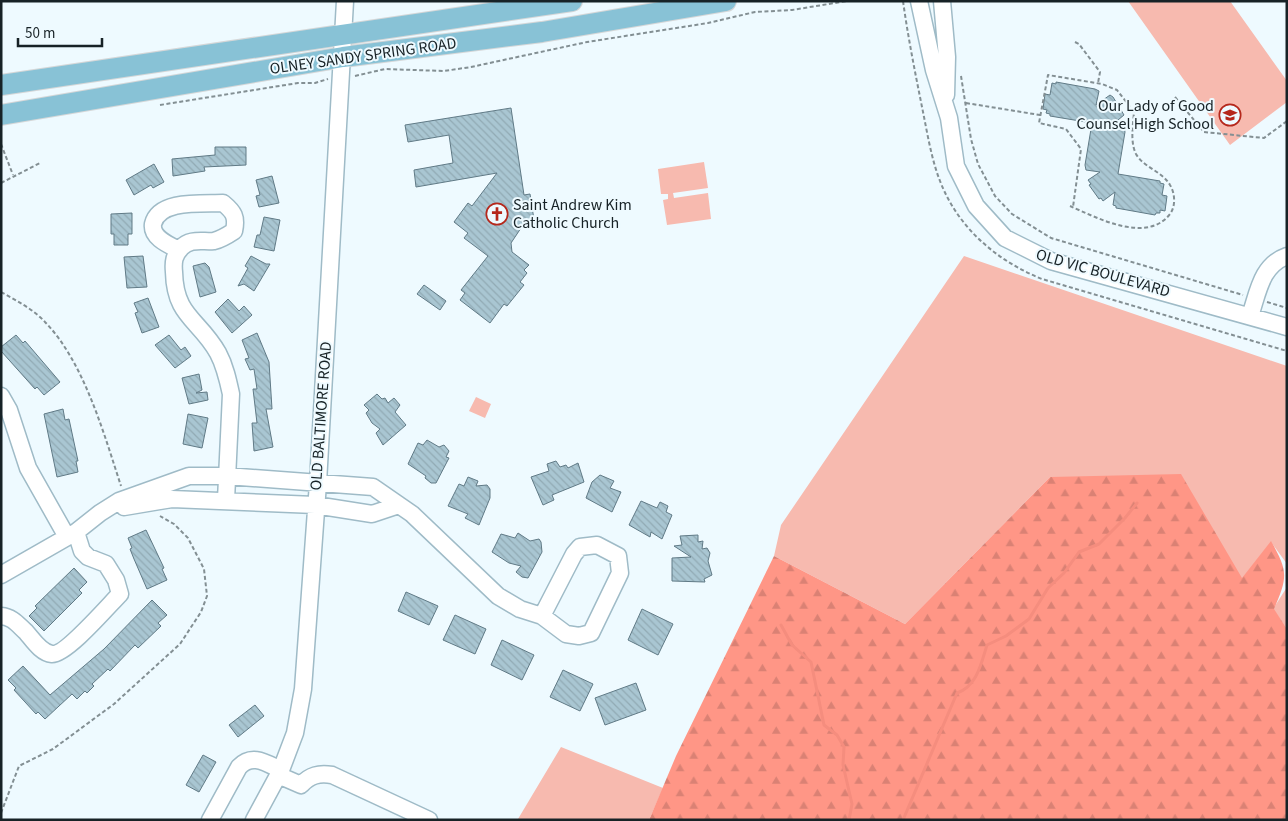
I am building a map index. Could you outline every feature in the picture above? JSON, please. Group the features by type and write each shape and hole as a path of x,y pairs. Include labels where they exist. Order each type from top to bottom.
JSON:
{"main road":[{"name":"OLNEY SANDY SPRING ROAD","path":"1,85 572,1"},
{"name":"OLNEY SANDY SPRING ROAD","path":"1,115 343,57 542,32 726,1"}],"street":[{"name":"OLD BALTIMORE ROAD","path":"254,820 279,773 295,733 303,689 318,483 345,35 345,1"},
{"name":"OLD VIC BOULEVARD","path":"919,1 934,70 946,108 956,166 976,206 1005,238 1051,261 1287,327"},
{"name":"OLD VIC BOULEVARD","path":"942,1 948,57 946,108"},
{"path":"179,250 156,235 153,228 155,218 160,211 169,207 223,203 232,210 236,219 234,230 224,238 213,241 196,240 182,246 173,259 174,289 177,300 184,312 206,334 219,355 228,377 231,394 226,500"},
{"path":"1250,316 1266,271 1274,263 1287,256"},
{"path":"1,396 9,410 28,468 82,551 88,557 106,564 118,584 120,594 61,652 53,654 44,651 12,619 1,616"},
{"path":"1,575 72,535 100,513 127,498 189,476 227,476 373,487 412,514 498,596 520,609 542,616 566,634 579,636 591,633 620,572 618,556 597,545 580,547 574,554 542,616"},
{"path":"100,513 172,499 315,505 372,514 399,505"},
{"path":"210,820 244,761 251,759 262,762 301,784 307,778 322,774 332,775 429,820"}],"path":[{"path":"153,105 364,75 385,69 421,72 471,68 587,42 708,23 755,12 792,10 847,1"},
{"path":"903,1 908,42 940,182 961,218 983,243 1004,261 1042,279 1287,351"},
{"path":"1075,42 1080,44 1099,69 1098,84"},
{"path":"960,67 974,152 987,182 1002,204 1025,224 1051,238 1287,308"},
{"path":"1048,75 1098,84 1117,90 1134,112 1133,143 1135,153 1143,163 1170,184 1174,204 1167,218 1150,227 1122,225 1072,207 1081,149 1066,129 1039,123 1040,116 1048,75"},
{"path":"1175,97 1204,132 1264,138 1287,121"},
{"path":"966,103 1040,116"},
{"path":"1,144 13,175"},
{"path":"1,183 13,175 40,163"},
{"path":"1,292 38,315 56,334 68,353 89,395 121,488 127,498"},
{"path":"1,813 19,766 59,746 114,704 180,644 201,612 208,587 204,569 188,538 174,524 156,514"}],"shaded area":[{"path":"1128,1 1230,1 1287,81 1287,102 1230,145"},
{"path":"704,162 708,188 673,193 674,198 708,193 711,219 667,225 663,200 668,199 668,194 661,194 658,169"},
{"path":"964,256 1287,366 1287,564 1271,542 1242,579 1050,477 905,624 774,556 781,525"},
{"path":"476,397 491,404 485,418 469,411"},
{"path":"1287,587 1287,629 1273,609"},
{"path":"561,747 663,788 649,820 518,819"}],"green space":[{"path":"1181,474 1242,578 1271,541 1281,560 1284,581 1274,609 1287,629 1287,820 649,820 676,756 774,556 905,624 1050,477"}],"building":[{"path":"1056,82 1099,91 1096,105 1110,95 1113,97 1124,115 1112,125 1124,127 1125,132 1118,174 1160,181 1160,183 1164,184 1162,195 1167,196 1165,211 1160,210 1160,213 1155,215 1116,208 1113,205 1115,192 1103,201 1101,198 1099,199 1089,185 1091,184 1088,180 1100,172 1086,170 1085,165 1092,123 1050,116 1050,114 1046,113 1047,110 1043,109 1045,94 1050,95 1052,83 1056,84"},
{"name":"Saint Andrew Kim Catholic Church","path":"511,108 524,195 530,194 535,226 521,228 511,243 512,252 529,265 524,270 527,273 520,282 524,285 507,306 504,304 490,323 460,300 465,293 461,290 488,256 464,238 468,233 454,222 468,203 472,206 497,173 416,187 414,170 453,163 449,135 408,142 405,125"},
{"path":"215,147 246,147 246,165 204,167 205,171 173,176 172,159 215,155"},
{"path":"154,164 164,182 153,188 151,185 134,195 126,180"},
{"path":"272,176 279,203 259,207 256,196 260,195 256,180"},
{"path":"132,213 132,234 128,234 128,245 114,245 114,234 111,234 111,214"},
{"path":"264,217 280,220 274,251 254,247 257,235 260,235"},
{"path":"143,256 147,287 127,288 124,257"},
{"path":"251,256 266,264 270,264 254,291 244,284 238,286 248,268 245,266"},
{"path":"205,263 209,267 216,292 200,297 193,266"},
{"path":"424,285 446,301 440,310 417,294"},
{"path":"148,298 159,327 142,333 135,313 138,312 134,303"},
{"path":"228,299 239,311 244,306 252,315 232,333 215,312"},
{"path":"257,333 269,362 272,409 266,409 273,447 254,451 252,423 257,423 253,389 257,389 254,369 250,370 245,359 249,358 242,340"},
{"path":"16,335 23,343 25,341 60,382 44,395 37,387 35,389 1,351 1,347"},
{"path":"169,335 181,350 185,347 191,356 175,368 155,345"},
{"path":"199,374 202,390 196,393 207,392 208,400 189,404 182,378"},
{"path":"377,394 382,399 385,398 388,403 394,398 400,405 395,412 406,425 383,445 376,433 380,429 372,423 366,413 369,410 364,405"},
{"path":"63,409 65,420 69,419 78,461 76,461 78,472 57,477 44,414"},
{"path":"188,414 208,418 202,448 183,444"},
{"path":"427,440 439,447 444,445 449,451 446,457 449,458 436,483 431,483 425,478 426,476 408,464 418,443 423,445"},
{"path":"556,461 560,467 566,465 568,468 578,463 584,482 552,495 554,500 543,505 531,477 549,471 547,464"},
{"path":"600,475 614,481 610,488 621,492 612,512 586,498 592,482"},
{"path":"468,477 478,481 476,486 487,485 490,489 490,498 479,525 465,518 468,514 448,506 459,484 464,486"},
{"path":"641,501 657,508 660,502 668,506 666,512 672,515 662,539 651,532 650,537 629,525"},
{"path":"146,530 164,568 162,569 167,580 147,589 130,549 132,548 128,538"},
{"path":"518,533 530,541 539,539 541,542 542,552 528,578 522,577 516,572 521,566 509,563 492,552 501,534 515,538"},
{"path":"698,535 698,542 703,541 702,549 707,548 710,553 708,561 712,575 704,579 705,582 672,581 672,558 691,557 674,546 682,545 680,536"},
{"path":"74,568 87,582 79,590 82,593 44,631 29,616 37,608 35,606"},
{"path":"406,592 438,606 429,625 398,611"},
{"path":"152,600 167,615 158,623 161,626 138,648 135,645 110,671 108,669 92,684 94,686 87,693 85,691 77,699 72,694 45,719 38,712 36,714 14,690 16,688 8,680 23,666 50,695 104,649"},
{"path":"642,609 673,624 658,655 628,640"},
{"path":"455,615 486,629 475,654 443,640"},
{"path":"502,640 534,655 522,680 491,665"},
{"path":"563,670 593,684 580,711 550,697"},
{"path":"636,683 646,710 605,725 595,698"},
{"path":"255,705 264,716 238,737 229,725"},
{"path":"203,755 216,762 199,792 186,785"}],"waterway":[{"path":"903,820 957,693 964,690 974,680 987,645 1006,636 1029,619 1048,588 1064,573 1079,552 1099,544 1137,503"},
{"path":"781,625 792,645 811,662 824,725 837,735 844,747 843,765 852,804 849,820"}],"place":[{"name":"Our Lady of Good Counsel High School","path":"1230,115"},
{"name":"Saint Andrew Kim Catholic Church","path":"497,214"}]}
